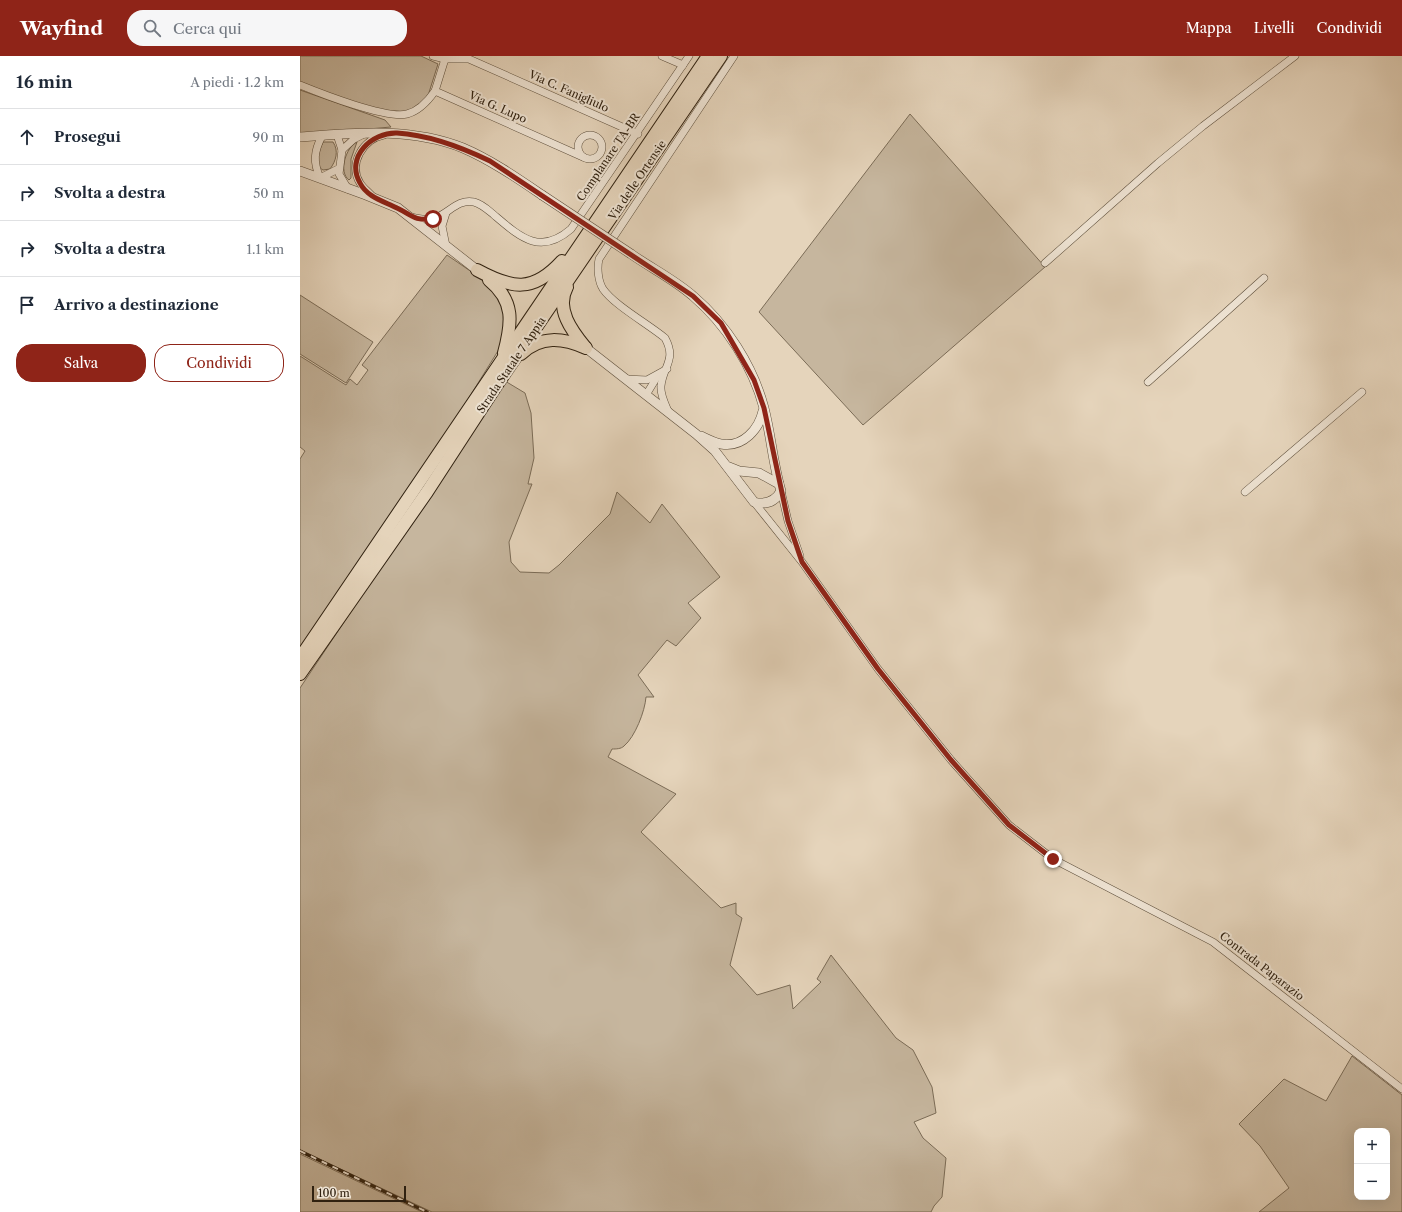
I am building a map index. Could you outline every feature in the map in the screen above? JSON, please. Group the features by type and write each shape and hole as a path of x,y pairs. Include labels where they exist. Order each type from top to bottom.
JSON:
{"highway":[{"name":"Strada Statale 7 Appia","path":"300,658 708,56"},
{"name":"Strada Statale 7 Appia","path":"300,674 427,492 496,386 721,56"},
{"path":"477,270 509,285 522,286 533,282 552,271 586,236"},
{"path":"583,258 565,291 563,304 566,318 573,332 586,348"},
{"path":"477,270 502,292 510,315 510,329 502,361"},
{"path":"496,386 520,355 538,342 559,339 586,348"}],"street":[{"path":"433,56 445,59 470,57"},
{"path":"662,56 683,65"},
{"name":"Complanare TA-BR","path":"440,220 446,213 459,204 473,202 482,205 524,239 542,243 555,240 571,229 638,134 689,56"},
{"name":"Via delle Ortensie","path":"660,378 667,369 670,360 670,351 664,338 613,300 603,289 598,267 599,259 734,56"},
{"path":"1045,263 1164,158 1295,56"},
{"name":"Via C. Fanigliulo","path":"470,57 638,134"},
{"path":"300,85 334,98 395,115 407,114 418,109 435,91 445,59"},
{"name":"Via G. Lupo","path":"435,91 583,157"},
{"path":"342,150 354,139 367,133"},
{"path":"300,137 367,133 397,133 439,140 462,148 490,161 693,296 721,323 754,380 764,408 788,521 802,562"},
{"path":"375,198 360,183 355,170 357,160 362,149 370,140 378,136 397,133"},
{"path":"337,135 342,150 338,169 342,181 348,189"},
{"path":"320,178 316,168 315,150 322,136"},
{"path":"320,178 338,169"},
{"path":"300,171 375,198 398,208 477,270"},
{"path":"410,217 427,220 440,220"},
{"path":"429,233 437,229 440,220"},
{"path":"440,220 446,247"},
{"path":"1148,382 1264,278"},
{"path":"586,348 668,411 715,452 802,562"},
{"path":"626,379 647,380 660,378"},
{"path":"646,395 660,378"},
{"path":"660,378 660,388 668,411"},
{"path":"1245,492 1362,392"},
{"path":"696,434 722,444 734,444 746,438 756,430 761,420 764,408"},
{"path":"726,465 739,472 759,473 780,488"},
{"path":"754,502 767,503 778,496 780,488"},
{"name":"Contrada Paparazio","path":"802,562 878,669 951,760 1009,825 1053,859 1214,942 1402,1089"}],"shaded area":[{"path":"300,56 421,56 438,64 426,102 418,109 395,115 300,85"},
{"path":"300,90 385,120 391,127 300,135"},
{"path":"910,114 1045,267 863,425 759,312"},
{"path":"323,142 333,142 336,152 334,163 330,169 323,170 320,168 318,158"},
{"path":"357,142 351,159 351,178 349,180 344,171 345,160 350,149"},
{"path":"447,255 495,288 508,313 506,338 429,462 300,653 300,459 305,451 300,447 300,356 346,385 350,379 357,385 368,370 362,365"},
{"path":"300,295 373,342 346,383 300,354"},
{"path":"505,381 525,393 531,413 534,458 528,484 532,484 509,542 511,562 520,572 549,573 559,565 610,514 617,492 650,523 662,504 720,577 688,603 701,618 676,646 667,640 638,675 654,697 646,697 644,709 632,737 621,748 612,749 608,757 676,794 641,832 721,908 736,903 736,914 742,918 730,965 757,995 790,985 793,1009 821,982 817,979 831,955 896,1038 913,1050 932,1087 936,1113 914,1122 923,1138 946,1158 942,1197 931,1212 432,1212 300,1150 300,688"},
{"path":"1352,1056 1402,1095 1402,1212 1259,1212 1289,1188 1260,1146 1239,1124 1284,1079 1326,1101"},
{"path":"300,1154 422,1212 300,1212"}],"railway":[{"path":"300,1151 427,1212"}],"route":[{"path":"433,219 427,220 410,217 398,208 375,198 360,183 355,170 357,160 362,149 370,140 378,136 397,133 439,140 462,148 490,161 693,296 721,323 754,380 764,408 788,521 802,562 878,669 951,760 1009,825 1053,859"}]}
